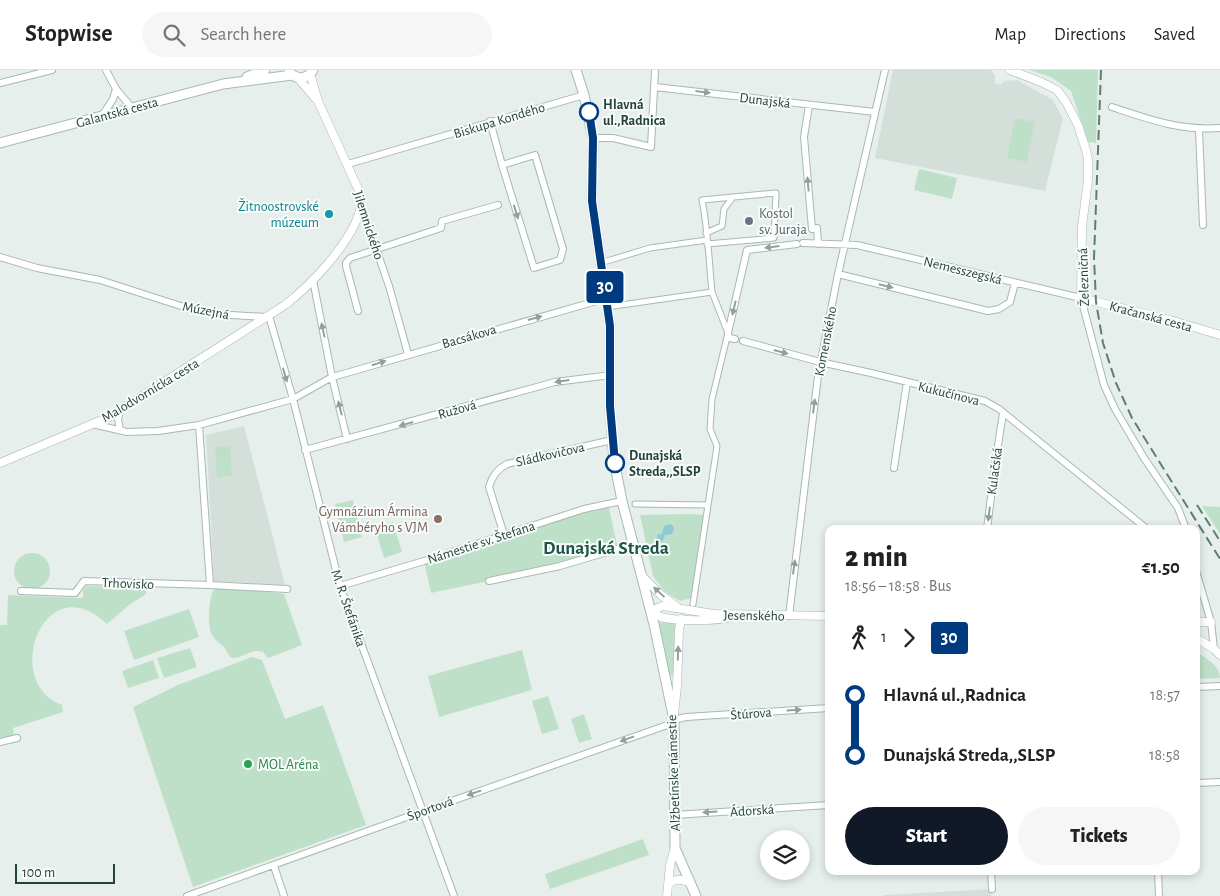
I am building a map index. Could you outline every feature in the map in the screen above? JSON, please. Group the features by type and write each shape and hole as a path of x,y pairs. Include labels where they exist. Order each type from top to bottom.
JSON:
{"main road":[{"name":"Galantská cesta","path":"234,82 265,70"},
{"name":"Alžbetínske námestie","path":"576,70 584,95 593,138 592,201 607,298 614,460 622,502 651,611 674,721 675,848"},
{"name":"Galantská cesta","path":"0,143 234,82 292,74 304,78 312,72"},
{"path":"675,848 696,896"}],"street":[{"path":"0,84 52,70"},
{"path":"106,70 116,89 132,108"},
{"path":"593,138 613,138 650,147 655,70"},
{"name":"Komenského","path":"789,616 820,362 838,274 885,70"},
{"name":"Železničná","path":"1010,70 1057,90 1066,102 1078,125 1088,160 1088,180 1082,227 1081,298 1104,385 1115,409 1144,458 1178,508 1184,525"},
{"name":"Jilemnického","path":"312,72 318,101 359,191 361,204 389,286 408,354"},
{"name":"Jilemnického","path":"292,74 318,101"},
{"name":"Dunajská","path":"655,87 875,112"},
{"path":"102,116 113,99 116,89"},
{"name":"Biskupa Kondého","path":"348,164 584,95"},
{"path":"809,105 804,137 812,229 817,228 818,244"},
{"path":"1112,107 1160,123 1199,130 1220,128"},
{"path":"490,121 502,165 534,268 560,260 563,249 535,156 502,165"},
{"path":"1199,130 1203,225"},
{"path":"607,261 650,248 707,239 774,238 776,193 702,200 706,220 707,239 712,292 729,338 735,339"},
{"path":"707,239 722,226 724,210 733,197"},
{"path":"92,424 127,432 158,431 199,425 293,399 268,317 302,292 313,280 343,243 359,214 361,204"},
{"path":"358,311 346,263 352,256 441,228 442,221 498,205"},
{"name":"Nemesszegská","path":"728,333 747,250 800,244 857,245 1081,298"},
{"name":"Múzejná","path":"0,257 37,268 100,280 188,308 215,314 268,317"},
{"path":"838,274 988,311 1000,309 1010,302 1015,283"},
{"path":"313,280 332,378 347,439"},
{"path":"614,306 712,292"},
{"name":"Bacsákova","path":"293,399 332,378 408,354 607,298"},
{"name":"Kračanská cesta","path":"1081,298 1141,312 1220,335"},
{"name":"Malodvornícka cesta","path":"0,463 110,417 268,317"},
{"path":"693,604 717,446 710,430 712,399 728,333"},
{"name":"Kukučínova","path":"743,341 820,362 985,401 999,409 1142,525"},
{"name":"Ružová","path":"305,450 555,382 611,375"},
{"path":"894,468 907,382"},
{"name":"M. R. Štefánika","path":"293,399 340,586 454,896"},
{"path":"120,410 118,419 120,430"},
{"name":"Kulačská","path":"988,525 1003,413"},
{"path":"199,425 210,584"},
{"name":"Sládkovičova","path":"504,535 489,488 500,467 612,440"},
{"name":"Námestie sv. Štefana","path":"340,586 584,509 622,502"},
{"path":"635,504 708,505"},
{"path":"489,581 560,566 634,544"},
{"path":"641,574 662,595 679,608"},
{"name":"Trhovisko","path":"21,591 75,593 84,581 210,584 287,589"},
{"path":"1200,585 1211,622 1217,652"},
{"path":"651,611 663,606 679,608"},
{"name":"Jesenského","path":"679,608 737,616 825,616"},
{"path":"651,611 665,618 681,619 724,619 737,616"},
{"path":"674,721 679,626 681,619"},
{"path":"1200,622 1211,622"},
{"path":"1200,641 1217,652"},
{"path":"1200,688 1220,686"},
{"name":"Štúrova","path":"674,721 686,717 825,708"},
{"name":"Športová","path":"187,896 674,721"},
{"path":"0,742 17,738"},
{"path":"1200,784 1220,782"},
{"name":"Ádorská","path":"674,815 825,805"},
{"path":"667,896 670,865 675,848"},
{"path":"274,866 284,896"},
{"path":"991,875 992,888"},
{"path":"1158,875 1159,896"},
{"path":"668,885 672,880 680,879 690,882"}],"shaded area":[{"path":"893,70 991,70 995,75 995,83 999,85 1005,81 1017,80 1053,100 1063,119 1045,191 875,158"},
{"path":"244,426 285,585 214,581 206,435"},
{"path":"992,889 991,896 882,896 884,895"}],"green space":[{"path":"1029,70 1098,70 1096,143 1088,142 1071,91 1051,77"},
{"path":"1015,118 1035,122 1027,162 1007,158"},
{"path":"919,169 957,178 952,199 914,190"},
{"path":"230,446 232,476 217,477 215,447"},
{"path":"353,500 362,537 344,542 335,504"},
{"path":"608,504 618,549 560,566 431,593 424,561"},
{"path":"1202,506 1220,507 1220,534"},
{"path":"640,515 706,515 692,598 680,601 665,592 653,576"},
{"path":"393,522 402,552 384,558 375,528"},
{"path":"32,553 39,554 45,558 49,564 49,578 45,584 39,588 32,589 25,588 19,584 15,578 14,571 15,564 19,558 25,554"},
{"path":"87,586 147,588 146,594 129,605 107,624 85,609 65,608 49,617 38,633 33,653 34,674 44,692 62,705 63,712 13,728 14,735 0,738 0,625 7,625 8,595 83,598 83,590"},
{"path":"215,588 284,594 302,645 268,658 263,652 259,651 234,658 230,657 224,647 213,637 210,629 210,603"},
{"path":"189,609 199,637 134,660 124,631"},
{"path":"659,622 675,623 675,675 667,676"},
{"path":"190,648 197,667 164,678 157,658"},
{"path":"522,650 532,690 439,717 428,676"},
{"path":"1200,654 1218,669 1220,678 1200,679"},
{"name":"MOL Aréna","path":"252,657 262,660 285,719 323,705 366,825 193,887 133,707 178,685"},
{"path":"153,660 159,678 128,688 122,671"},
{"path":"548,696 559,729 542,734 532,701"},
{"path":"584,714 592,739 579,743 571,719"},
{"path":"643,839 649,855 550,889 545,874"}],"water":[{"path":"670,524 674,527 673,533 665,535 662,542 657,541 657,535 662,534 664,526"}],"railway":[{"path":"1101,70 1094,258 1096,302 1103,343 1116,383 1132,418 1199,525"},
{"path":"1197,505 1220,541"},
{"path":"1200,527 1220,559"}],"bus line":[{"name":"30","path":"589,112 594,163 592,201 610,326 610,406 615,463"}],"place":[{"name":"Hlavná ul.,Radnica","path":"589,112"},
{"name":"Žitnoostrovské múzeum","path":"329,214"},
{"name":"Kostol sv. Juraja","path":"749,221"},
{"name":"Dunajská Streda,,SLSP","path":"615,463"},
{"name":"Gymnázium Ármina Vámbéryho s VJM","path":"438,519"},
{"name":"MOL Aréna","path":"248,764"}],"district":[{"name":"Dunajská Streda","path":"606,547"}]}
